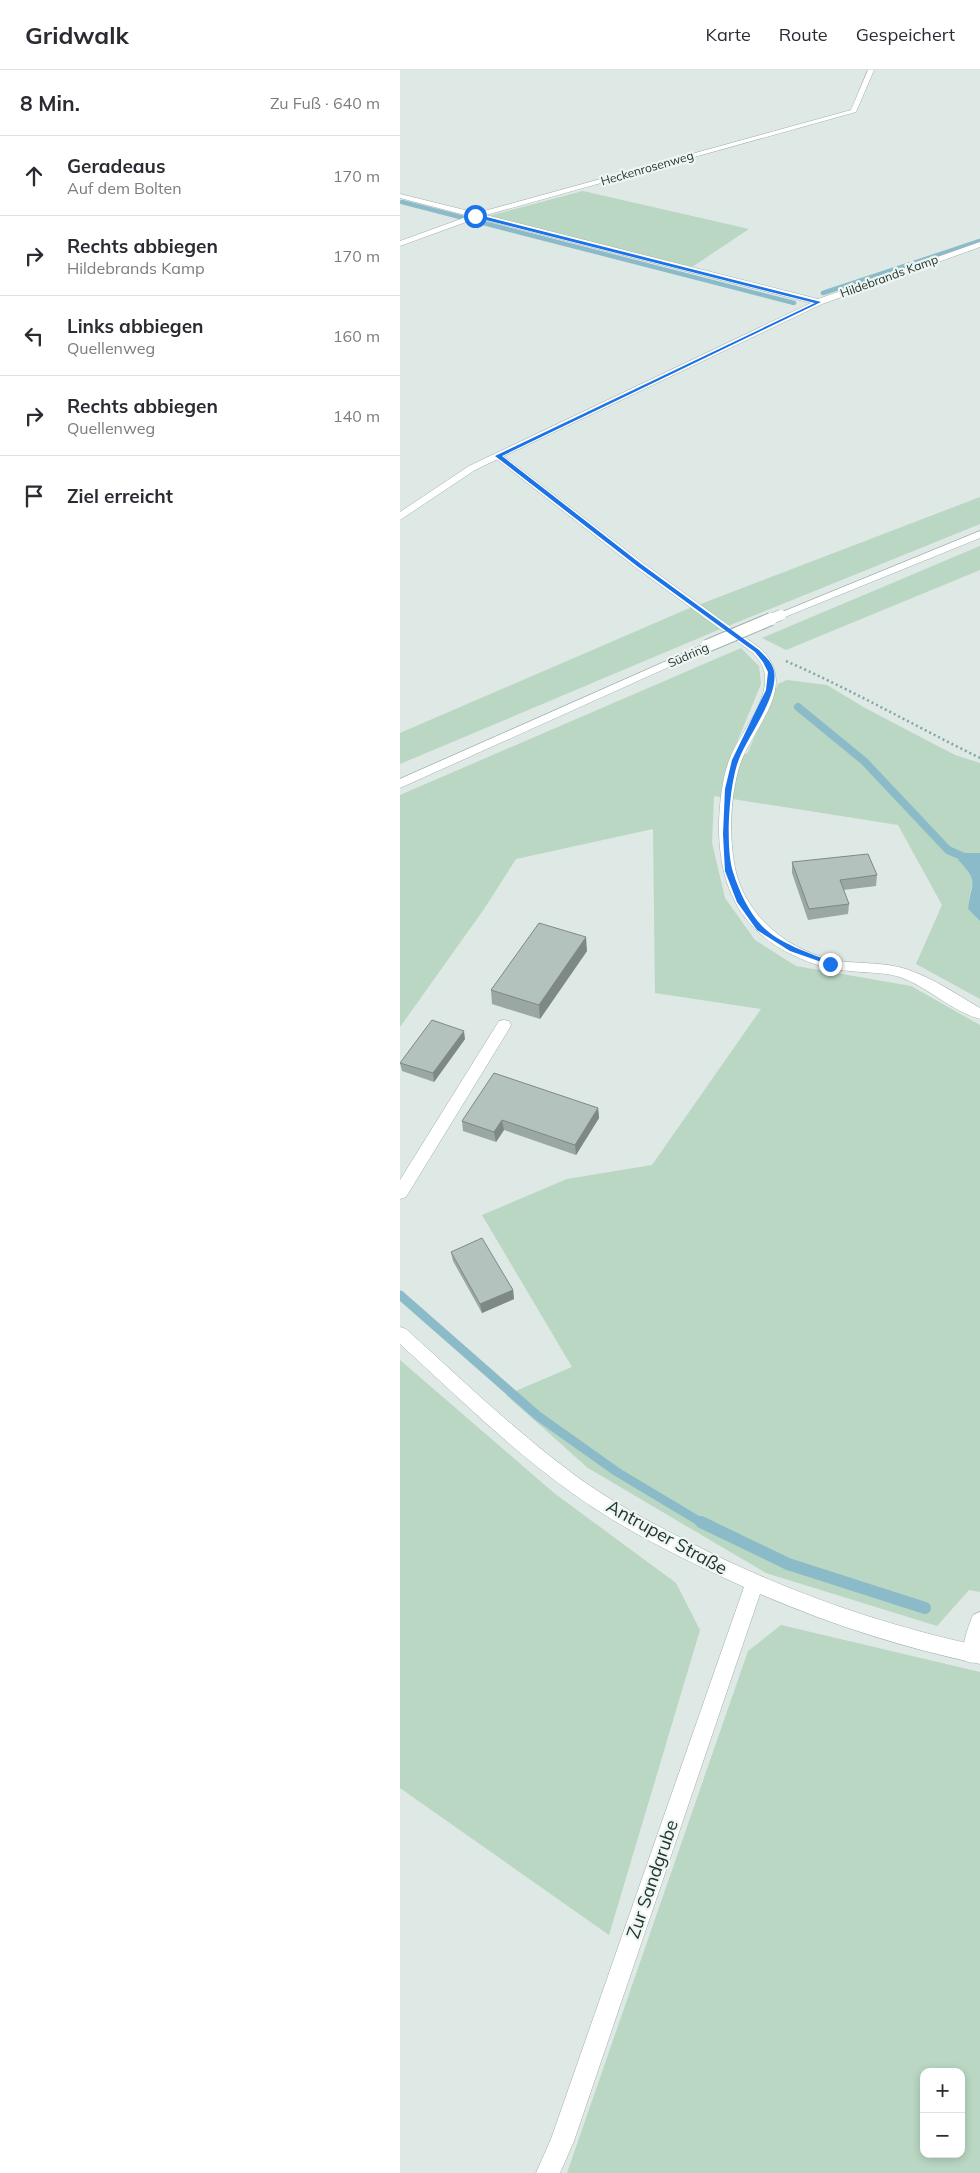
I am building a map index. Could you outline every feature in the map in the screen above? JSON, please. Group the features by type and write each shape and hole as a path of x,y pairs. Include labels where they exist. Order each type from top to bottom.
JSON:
{"street":[{"name":"Heckenrosenweg","path":"400,244 475,216 854,111 871,70"},
{"path":"400,196 819,302"},
{"name":"Hildebrands Kamp","path":"400,517 472,468 819,302 980,244"},
{"path":"498,456 639,565 757,651 766,661 771,672 769,690 735,760 728,789 726,834 729,871 741,902 760,928 792,950 830,964 902,973 980,1014"},
{"name":"Südring","path":"400,784 707,646 980,534"},
{"path":"400,1193 504,1025"},
{"name":"Antruper Straße","path":"400,1334 480,1406 566,1479 648,1531 754,1585 808,1607 889,1633 976,1654"},
{"name":"Zur Sandgrube","path":"548,2173 562,2141 754,1585"},
{"path":"976,1654 980,1621"}],"path":[{"path":"757,651 794,664 843,686 889,714 980,758"}],"green space":[{"path":"583,191 749,229 692,267 488,216"},
{"path":"980,497 980,524 718,630 400,764 400,733 685,610"},
{"path":"980,546 980,570 786,650 762,638"},
{"path":"741,648 759,666 761,684 732,754 747,754 778,684 787,680 827,685 865,708 955,755 980,763 980,853 965,853 958,860 971,878 972,888 968,909 980,921 980,999 916,964 942,905 898,825 714,796 712,843 725,898 755,940 796,966 911,986 980,1025 980,1592 969,1590 937,1626 766,1573 588,1468 506,1395 572,1367 482,1215 567,1179 652,1165 761,1009 655,993 653,829 516,859 484,909 400,1027 400,795"},
{"path":"400,1360 554,1493 676,1583 700,1630 609,1935 400,1788"},
{"path":"781,1625 980,1672 980,2173 567,2173 748,1651"}],"water":[{"path":"965,853 980,853 980,921 968,909 972,878 958,860"}],"building":[{"path":"868,854 877,875 840,880 849,904 809,909 792,862"},
{"path":"539,923 586,937 539,1005 491,990"},
{"path":"432,1020 464,1031 433,1073 400,1063"},
{"path":"494,1073 598,1108 575,1145 502,1120 494,1132 462,1121"},
{"path":"482,1238 513,1290 480,1304 451,1252"}],"waterway":[{"path":"402,202 794,303"},
{"path":"823,293 980,241"},
{"path":"798,707 864,761 948,850 980,864"},
{"path":"400,1295 538,1416 617,1472 704,1524"},
{"path":"701,1522 788,1564 925,1608"}],"route":[{"path":"475,216 819,302 498,456 639,565 757,651 766,661 771,672 769,690 763,706 735,760 728,789 726,834 729,871 741,902 760,928 792,950 830,964"}]}
